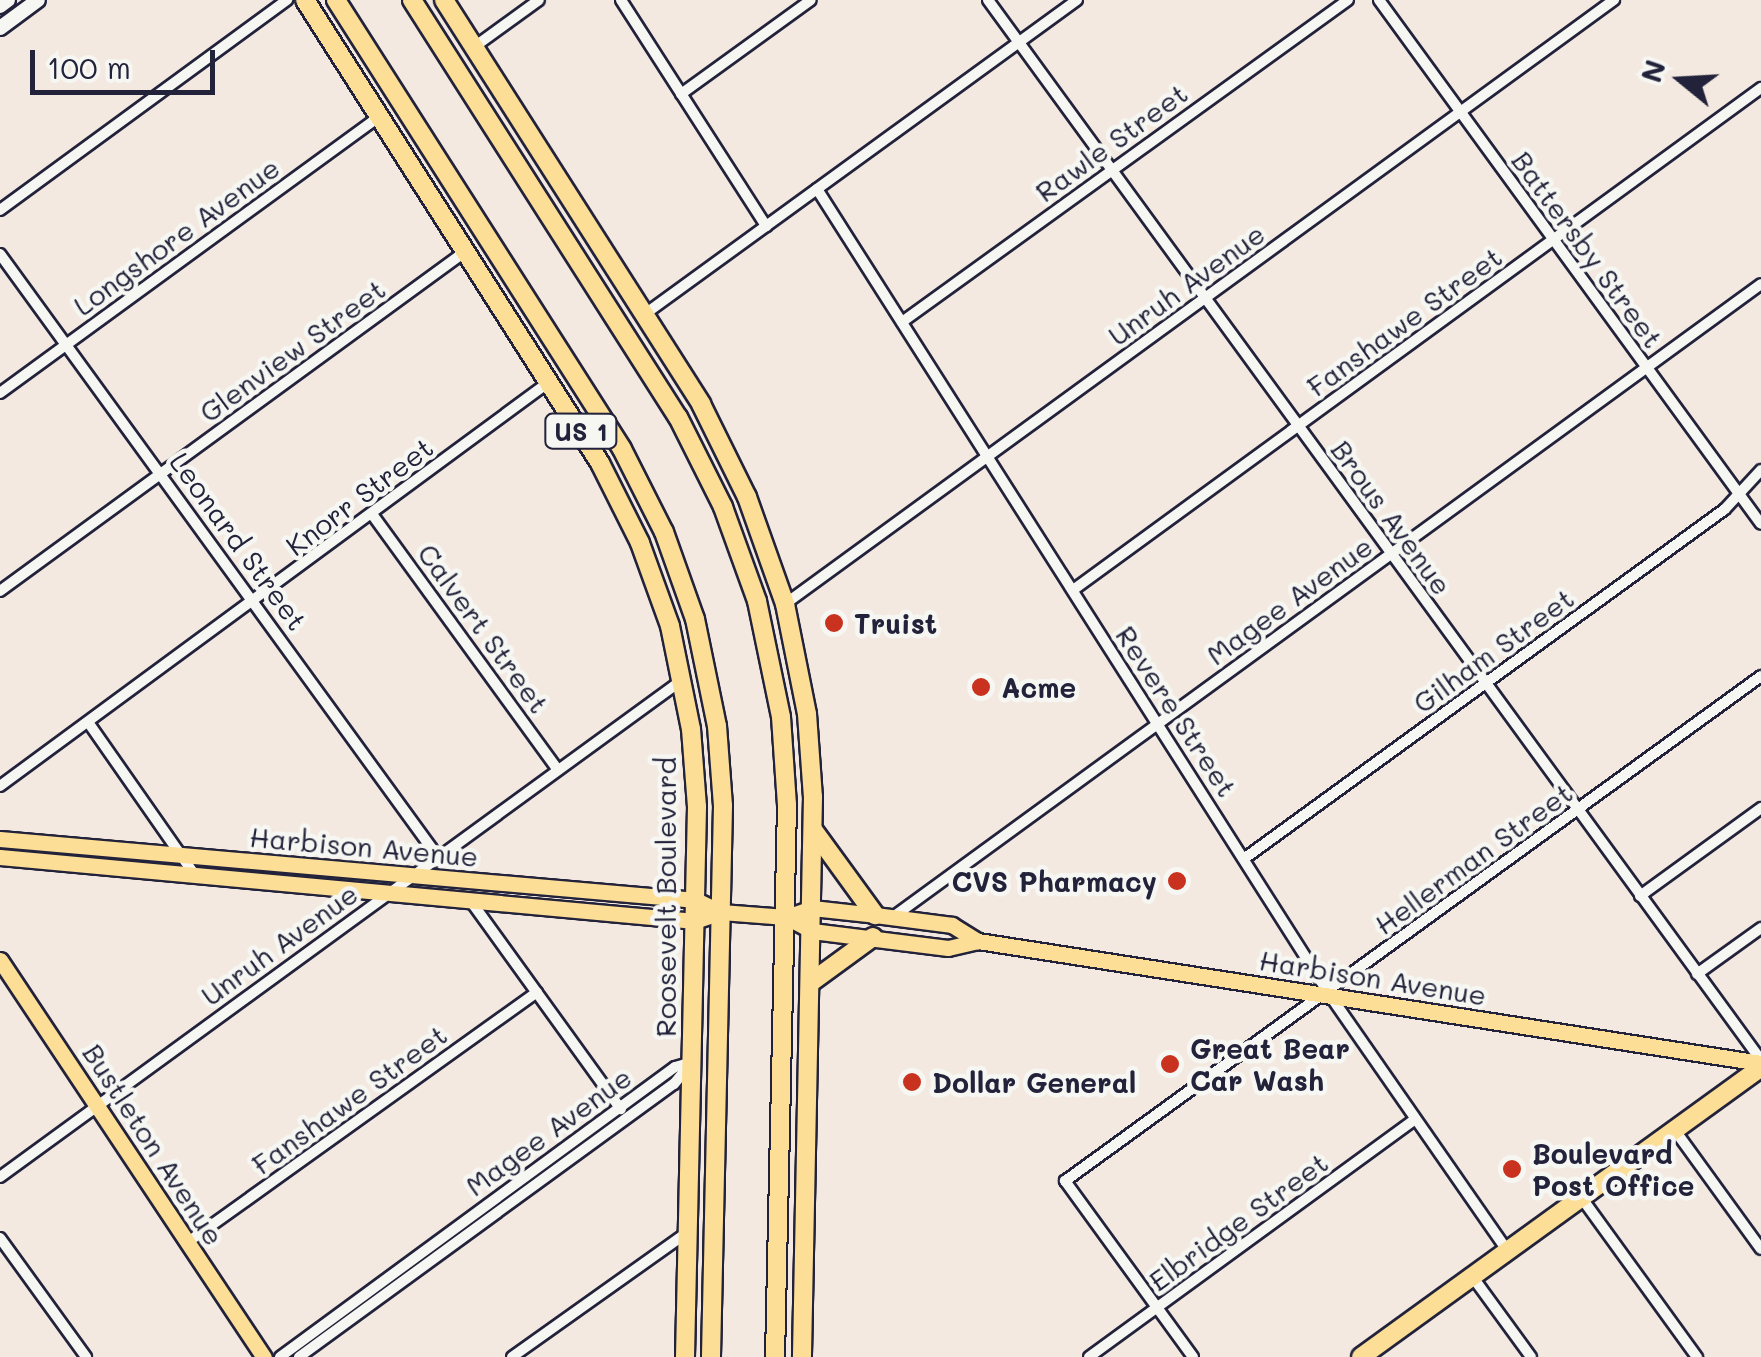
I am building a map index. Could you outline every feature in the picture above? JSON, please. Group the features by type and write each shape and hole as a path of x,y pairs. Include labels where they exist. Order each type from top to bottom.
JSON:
{"highway":[{"name":"Roosevelt Boulevard","path":"305,0 550,382 628,516 661,597 682,679 696,777 685,1357"},
{"name":"Roosevelt Boulevard","path":"336,0 606,423 664,532 695,619 713,699 723,806 711,1357"},
{"path":"412,0 661,389 723,507 757,601 781,717 786,918 776,1357"},
{"path":"444,0 645,314 734,466 785,604 807,714 814,830 802,1357"},
{"path":"814,830 884,916"},
{"path":"810,983 872,937"},
{"path":"1362,1357 1761,1063"},
{"path":"779,1210 808,1098"}],"main road":[{"name":"Harbison Avenue","path":"0,838 696,900 721,912 786,918 812,931 948,948 978,941"},
{"name":"Harbison Avenue","path":"0,857 695,921 721,912"},
{"name":"Harbison Avenue","path":"786,918 812,908 952,926 978,941 1761,1063"},
{"name":"Bustleton Avenue","path":"0,960 99,1103 264,1357"}],"street":[{"path":"0,6 8,0"},
{"path":"0,28 38,0"},
{"path":"0,210 287,0"},
{"path":"474,48 540,0"},
{"path":"621,0 766,226"},
{"path":"681,94 810,0"},
{"name":"Brous Avenue","path":"988,0 1761,1063"},
{"path":"645,314 1077,0"},
{"name":"Rawle Street","path":"902,322 1348,0"},
{"name":"Battersby Street","path":"1379,0 1761,524"},
{"name":"Unruh Avenue","path":"785,604 1614,0"},
{"name":"Fanshawe Street","path":"1073,590 1761,88"},
{"name":"Longshore Avenue","path":"0,392 379,116"},
{"name":"Revere Street","path":"817,189 1329,994 1414,1122 1507,1250"},
{"name":"Glenview Street","path":"0,591 466,252"},
{"name":"Leonard Street","path":"0,254 438,857"},
{"name":"Magee Avenue","path":"884,916 1158,723 1761,284"},
{"name":"Knorr Street","path":"0,786 550,382"},
{"name":"Gilham Street","path":"1245,858 1738,493 1761,470"},
{"name":"Calvert Street","path":"372,514 558,770"},
{"name":"Hellerman Street","path":"1157,1308 1065,1182 1329,994 1761,676"},
{"name":"Unruh Avenue","path":"0,1177 682,679"},
{"path":"88,722 194,874"},
{"path":"1640,896 1761,808"},
{"path":"470,900 628,1118"},
{"path":"1697,974 1761,928"},
{"name":"Fanshawe Street","path":"188,1242 537,992"},
{"name":"Magee Avenue","path":"280,1357 620,1106 692,1062"},
{"name":"Magee Avenue","path":"299,1357 628,1118 692,1062"},
{"name":"Elbridge Street","path":"1090,1357 1414,1122"},
{"path":"1674,1129 1761,1249"},
{"path":"1581,1197 1697,1357"},
{"path":"456,1225 464,1236"},
{"path":"512,1357 688,1232"},
{"path":"0,1238 86,1357"},
{"path":"1472,1276 1531,1357"},
{"path":"1157,1308 1193,1357"}],"place":[{"name":"Truist","path":"834,623"},
{"name":"Acme","path":"981,687"},
{"name":"CVS Pharmacy","path":"1177,881"},
{"name":"Great Bear Car Wash","path":"1170,1064"},
{"name":"Dollar General","path":"912,1082"},
{"name":"Boulevard Post Office","path":"1512,1169"}]}
